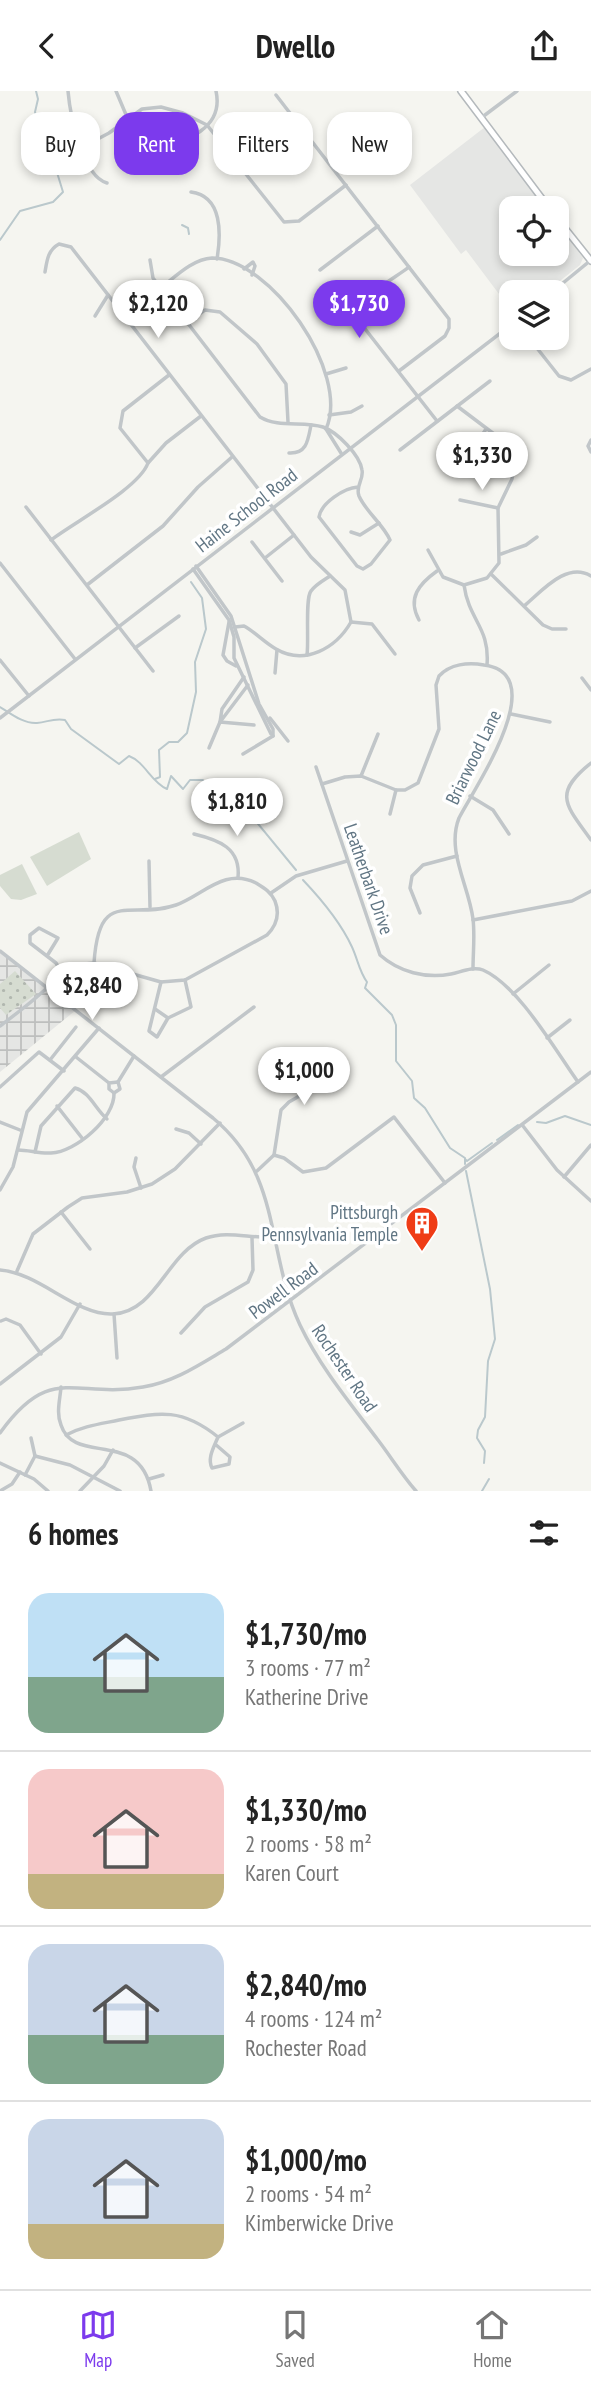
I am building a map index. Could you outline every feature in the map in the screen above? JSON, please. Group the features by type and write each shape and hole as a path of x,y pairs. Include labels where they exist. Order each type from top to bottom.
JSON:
{"main road":[{"path":"461,91 540,196"},
{"path":"569,234 591,260"}],"street":[{"path":"68,91 71,112"},
{"path":"116,91 125,112"},
{"path":"199,131 207,125 216,111 216,91"},
{"path":"481,118 517,91"},
{"path":"276,95 290,112"},
{"path":"136,112 161,107 174,112"},
{"path":"199,122 207,125 213,133"},
{"path":"313,142 447,316 449,328 441,339 399,371"},
{"path":"166,147 157,159 149,160 151,151 166,147"},
{"path":"97,175 107,183"},
{"path":"246,175 279,218 286,223 299,222 346,184"},
{"path":"191,192 203,196 215,212 221,230 217,259"},
{"path":"320,270 378,226"},
{"path":"46,272 50,252 59,244 66,244 271,508 345,590 351,622 342,638 326,650 307,655 277,650 244,626 233,627"},
{"path":"161,288 195,263 217,259 244,269 252,275 305,327 319,352 326,374 329,415 326,429 342,454"},
{"path":"150,260 151,274 260,417 272,422 326,429 349,448 362,467 358,487 362,501 389,537 389,543 372,565 363,569 356,566 320,520 319,514 322,508 346,489 358,487"},
{"path":"567,280 591,260"},
{"path":"244,269 253,262 255,266 252,275"},
{"path":"409,267 362,304 358,311 362,325 437,421"},
{"path":"95,316 108,295"},
{"path":"187,322 205,310 220,311 257,344 286,384 288,422"},
{"name":"Haine School Road","path":"0,718 499,334"},
{"path":"538,350 559,376 571,380 591,369"},
{"path":"326,374 346,368"},
{"path":"148,463 120,428 119,420 123,411 169,375"},
{"path":"400,450 490,381"},
{"path":"329,415 351,412 362,406"},
{"path":"428,550 437,571 447,580 464,585 476,583 491,574 501,554 498,508 512,479 514,463 506,444 473,421 463,407 457,406"},
{"path":"51,540 132,486 148,463 201,415"},
{"path":"289,453 298,453 304,449 311,425"},
{"path":"470,454 486,429"},
{"path":"591,440 588,446 591,452"},
{"path":"87,585 163,526 198,487 233,457"},
{"path":"460,500 498,508"},
{"path":"26,507 153,671"},
{"path":"351,532 360,535 379,523"},
{"path":"264,558 294,535"},
{"path":"501,554 526,545 537,537"},
{"path":"252,542 282,581"},
{"path":"0,564 75,659"},
{"path":"194,567 233,627 234,658 273,736"},
{"path":"194,567 229,612 260,706 288,741"},
{"path":"419,620 414,608 416,591 437,571"},
{"path":"524,606 567,573 580,571 591,576"},
{"path":"491,574 547,628 566,629"},
{"path":"307,655 310,632 307,601 311,591 330,576"},
{"path":"464,585 469,610 486,637 487,665"},
{"path":"135,648 179,616"},
{"path":"229,620 223,655 227,661 239,668"},
{"path":"351,622 372,624 395,654"},
{"path":"275,673 277,650"},
{"path":"0,660 29,696"},
{"path":"239,668 245,661"},
{"name":"Briarwood Lane","path":"396,790 405,790 418,783 434,749 440,721 436,685 439,676 461,665 487,665 498,669 510,681 514,694 512,715 456,828 457,856 473,920 473,969"},
{"path":"220,722 222,709 244,677"},
{"path":"209,748 220,722 248,685 250,677"},
{"path":"582,678 591,690"},
{"path":"512,715 550,722"},
{"path":"262,716 269,717"},
{"path":"269,717 273,736"},
{"path":"220,722 254,725"},
{"path":"361,776 378,734"},
{"path":"243,754 273,736"},
{"path":"591,763 573,778 566,800 570,812 591,840"},
{"name":"Leatherbark Drive","path":"316,767 380,955 393,966 414,973 447,975 473,969"},
{"path":"322,784 345,777 361,776 396,790 390,814"},
{"path":"470,796 492,810 509,834"},
{"path":"194,834 214,839 230,849 237,861 238,878"},
{"path":"420,913 410,888 412,876 423,865 457,856"},
{"path":"149,861 150,907"},
{"path":"271,893 296,876 347,861"},
{"path":"0,1026 62,973 83,964 94,963 161,982 185,980 267,936 277,917 271,893 253,882 238,878 220,880 172,906 122,909 107,920 96,937 94,963"},
{"path":"473,920 572,901 591,891"},
{"path":"586,895 591,901"},
{"path":"47,956 58,938 39,928 30,935 29,941 62,973"},
{"name":"Rochester Road","path":"0,951 220,1123 241,1146 257,1171 266,1197 290,1302 320,1361 416,1491"},
{"path":"83,964 93,993 87,1003 96,1010 109,992 116,969"},
{"path":"513,994 549,965"},
{"path":"473,969 480,969 495,977 513,994 578,1082"},
{"path":"161,982 150,1034 159,1036 168,1018 191,1007 185,980"},
{"path":"162,1077 254,1007"},
{"path":"155,1009 168,1018"},
{"path":"547,1038 570,1020"},
{"path":"51,1060 76,1027"},
{"path":"0,1191 7,1181 18,1150 20,1130 27,1112 99,1028"},
{"path":"0,1087 36,1054 43,1053 64,1071"},
{"path":"76,1057 109,1083 118,1082 134,1056"},
{"path":"130,1066 141,1062"},
{"path":"257,1171 274,1155 281,1110 289,1102 346,1069"},
{"name":"Powell Road","path":"0,1433 27,1403 44,1391 61,1387 112,1391 172,1379 226,1349 591,1072"},
{"path":"114,1093 120,1089 118,1082"},
{"path":"109,1083 109,1090 114,1093"},
{"path":"35,1152 41,1126 75,1088 80,1089 107,1119"},
{"path":"18,1150 60,1152 107,1119 114,1104 114,1093"},
{"path":"57,1106 82,1138"},
{"path":"274,1155 284,1158 303,1172 321,1170 389,1118 396,1118 445,1184"},
{"path":"0,1122 20,1130"},
{"path":"17,1271 29,1239 61,1212 82,1198 141,1188 170,1174 220,1123"},
{"path":"523,1126 564,1177 591,1201"},
{"path":"176,1129 184,1131 201,1144"},
{"path":"564,1177 591,1145"},
{"path":"136,1158 134,1167 141,1188"},
{"path":"61,1212 90,1249"},
{"path":"0,1270 17,1271 80,1304 114,1314 142,1303 184,1251 197,1242 228,1234 252,1238 274,1237"},
{"path":"181,1332 205,1307 248,1282 253,1270 252,1238"},
{"path":"0,1384 61,1337 80,1304"},
{"path":"114,1314 117,1358"},
{"path":"1,1321 6,1319 20,1325 41,1354"},
{"path":"61,1387 59,1415 66,1435 75,1443 113,1450 136,1459 149,1479 151,1491"},
{"path":"66,1435 94,1424 153,1413 186,1417 218,1437"},
{"path":"215,1444 230,1459 220,1468 210,1465 215,1444 218,1437 243,1423"},
{"path":"0,1491 23,1473 35,1456 31,1439"},
{"path":"80,1491 94,1478 113,1450"},
{"path":"35,1456 55,1459 120,1491"},
{"path":"0,1463 23,1473 48,1491"},
{"path":"149,1479 163,1475"}],"shaded area":[{"path":"485,127 538,196 499,196 499,266 569,266 569,239 583,258 580,265 561,280 499,280 499,294 466,250 461,254 410,185"},
{"path":"79,832 91,859 47,886 30,857"},
{"path":"22,864 37,894 21,900 11,899 0,886 0,875"},
{"path":"0,951 76,1010 0,1072"},
{"path":"15,971 36,994 6,1015 0,1008 0,984"}],"waterway":[{"path":"0,240 20,211 53,202 63,192 55,166 41,141 35,112 38,99 36,91"},
{"path":"182,225 188,228 189,234"},
{"path":"155,779 160,777 159,750 169,742 178,742 187,733 196,692 195,662 206,629 202,598 191,582"},
{"path":"0,707 27,722 65,720 71,729 119,764 129,756 135,759 167,789 171,776 183,789 190,780 203,780 213,793 254,819 296,870"},
{"path":"303,880 342,929 367,982 365,988 392,1015 396,1025 396,1061 412,1081 414,1098 425,1108 450,1148 465,1158 465,1164"},
{"path":"537,1122 546,1123 565,1116 591,1125"},
{"path":"497,1140 518,1125"},
{"path":"465,1159 467,1161 492,1143"},
{"path":"466,1171 490,1289 495,1339 488,1361 485,1417 477,1438 485,1451 484,1463"},
{"path":"482,1491 489,1479"}],"place":[{"name":"Pittsburgh Pennsylvania Temple","path":"422,1253"}]}
